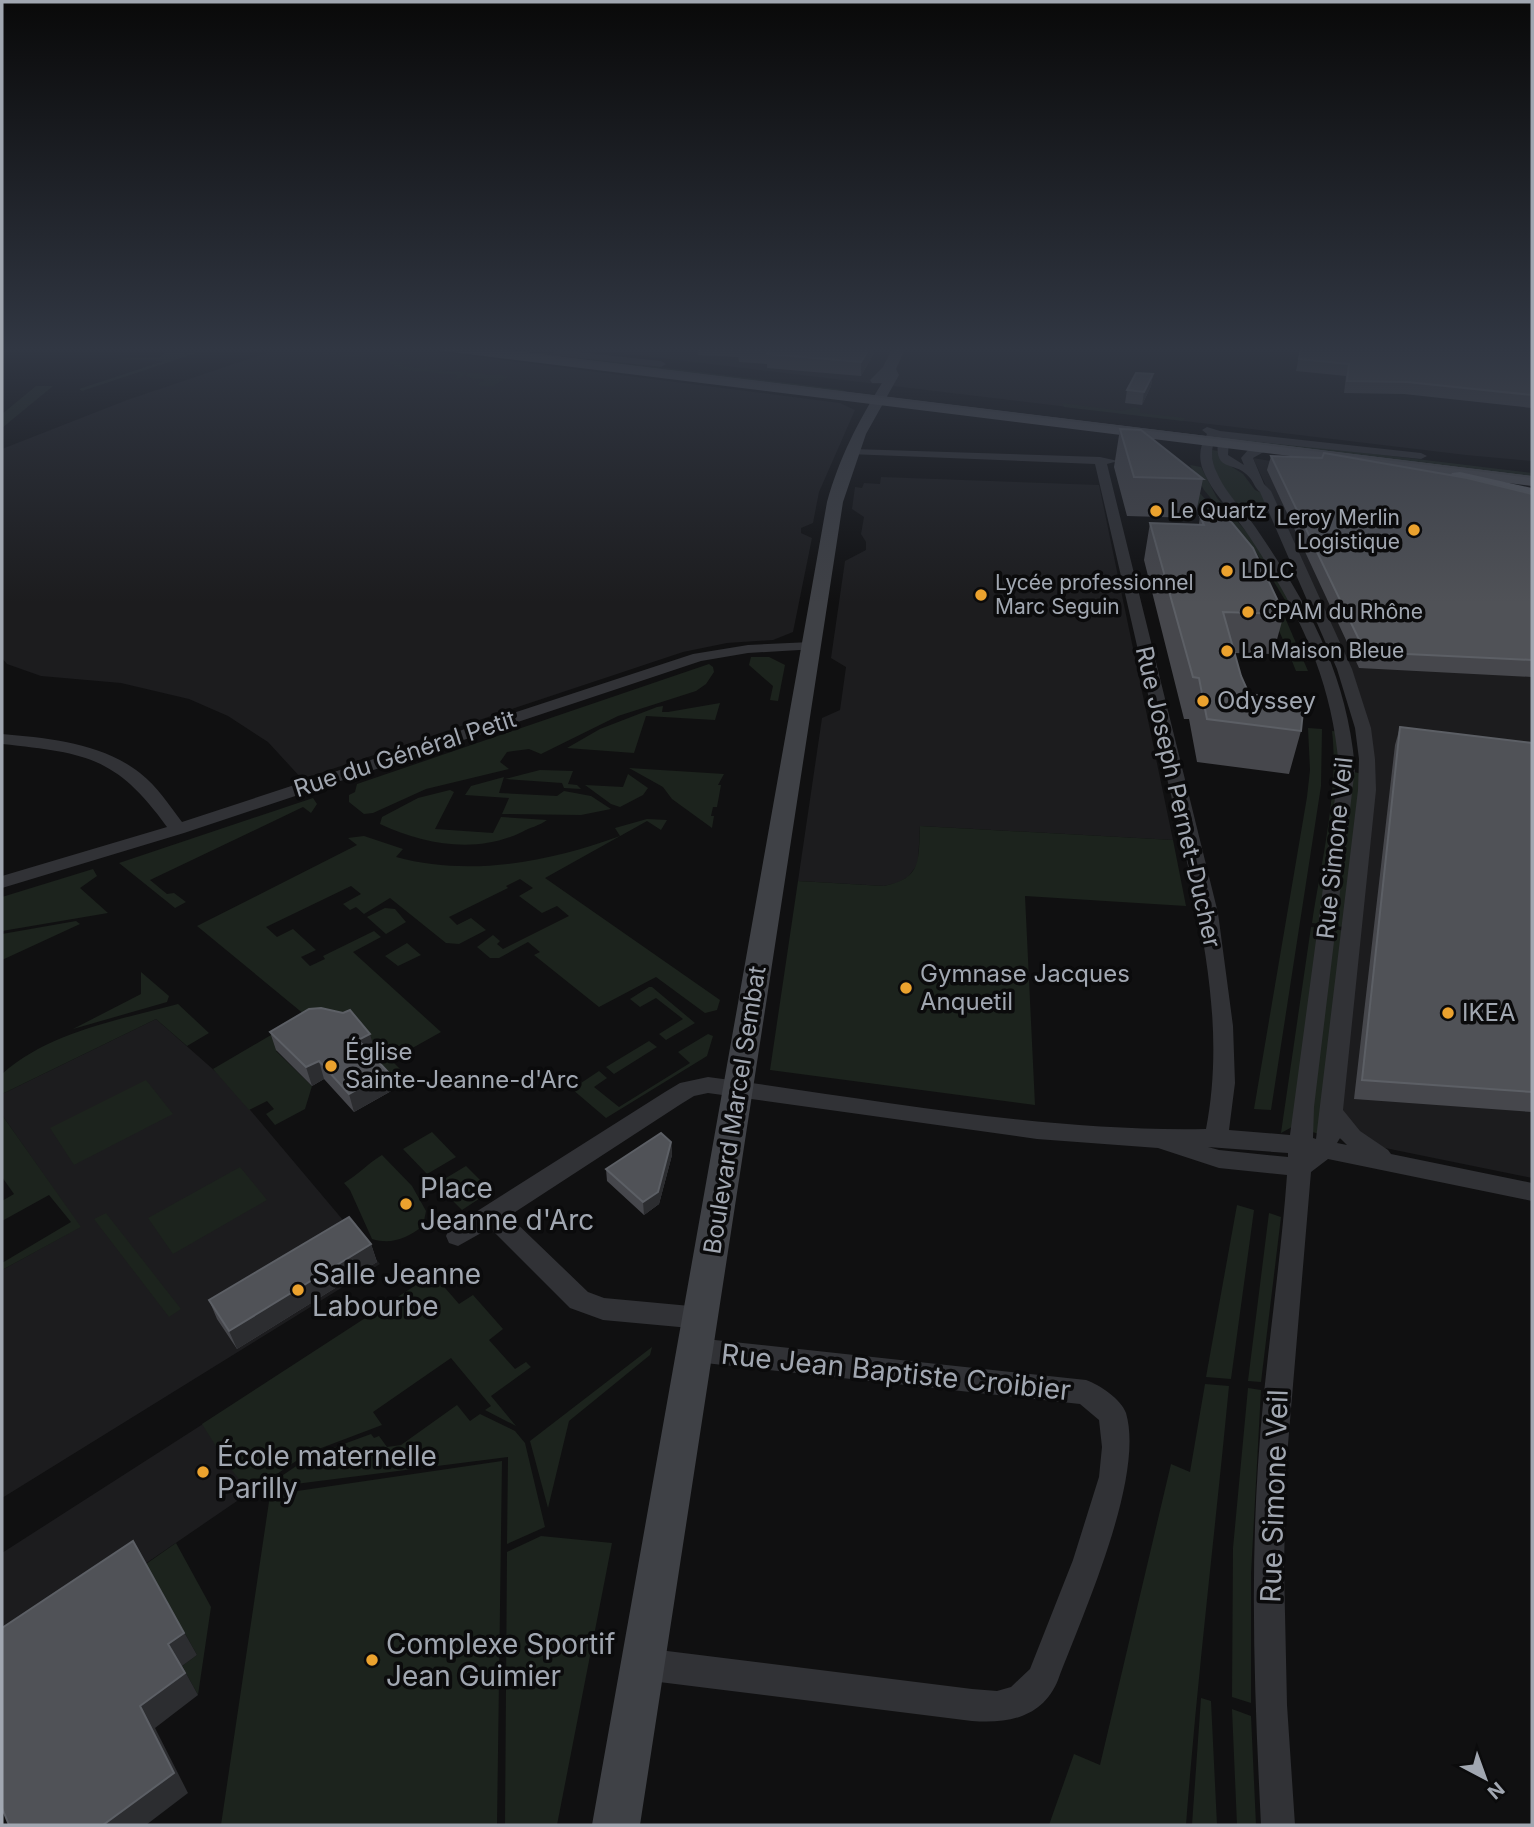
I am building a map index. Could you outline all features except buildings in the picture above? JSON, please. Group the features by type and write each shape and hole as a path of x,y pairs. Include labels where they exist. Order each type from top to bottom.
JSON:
{"highway":[{"path":"1342,459 1438,474 1532,494"},
{"path":"1476,462 1532,469"}],"main road":[{"path":"1170,432 1214,438 1263,449 1532,481"},
{"path":"1214,438 1254,433 1476,462"}],"street":[{"name":"Boulevard Marcel Sembat","path":"616,1825 835,502 861,432"},
{"name":"Rue Simone Veil","path":"1214,438 1205,449 1201,464 1246,523 1280,558 1294,561"},
{"path":"1214,438 1225,460 1255,475"},
{"path":"1255,475 1247,454 1263,449"},
{"path":"853,452 1121,461"},
{"name":"Rue Joseph Pernet-Ducher","path":"1100,460 1214,951 1223,1022 1221,1111 1216,1138"},
{"name":"Rue Simone Veil","path":"1255,475 1333,641 1356,700 1369,772 1332,1112 1308,1153"},
{"path":"1246,523 1263,519 1274,511"},
{"name":"Rue Simone Veil","path":"1246,523 1303,615 1332,676 1345,727 1347,768 1308,1153 1278,1379 1270,1518 1271,1705 1278,1825"},
{"name":"Rue du Général Petit","path":"2,883 178,829 698,657 748,649 811,646"},
{"path":"2,739 70,748 104,759 127,771 147,788 178,829"},
{"path":"458,1236 688,1089 708,1085 1037,1130 1148,1139 1216,1138 1308,1153 1390,1162 1532,1192"},
{"path":"1332,1112 1352,1137 1390,1162"},
{"path":"1148,1139 1219,1159 1308,1153"},
{"path":"492,1214 579,1300 603,1309 701,1318"},
{"name":"Rue Jean Baptiste Croibier","path":"643,1664 972,1706 997,1707 1020,1702 1042,1680 1088,1560 1113,1477 1116,1447 1112,1414 1086,1392 696,1350"}],"shaded area":[{"path":"45,432 845,432 819,492 813,523 801,528 801,533 812,538 793,632 773,640 727,643 683,652 302,779 268,742 228,716 189,699 121,683 41,676 7,664 2,658 2,449"},
{"path":"1277,432 1532,432 1532,461"},
{"path":"1234,437 1532,473 1532,479 1231,443"},
{"path":"1212,450 1218,451 1221,460 1243,474 1255,490 1262,493 1268,508 1266,514 1261,517 1245,514 1218,477"},
{"path":"1253,458 1532,505 1532,1178 1336,1138 1366,715 1354,677"},
{"path":"1190,465 1201,467 1217,498 1251,537 1294,606 1288,605 1256,552 1204,490"},
{"path":"881,477 1099,485 1173,840 920,826 918,864 908,877 897,883 884,886 798,881 822,718 840,710 846,667 831,658 845,561 866,550 866,542 861,534 864,517 852,509 855,487 862,488 864,483 880,484"},
{"path":"1178,486 1199,492 1239,539 1280,606 1308,671 1296,671 1248,571 1217,527"},
{"path":"751,657 769,657 785,665 778,701 770,700 773,686 749,665"},
{"path":"709,664 714,672 706,684 696,691 618,716 541,754 529,749 507,752 500,762 509,769 426,789 373,813 364,814 349,802 349,795 355,792 357,784"},
{"path":"720,703 715,720 646,716 634,753 567,748 600,729 657,707 663,706 662,712 668,712"},
{"path":"1308,728 1322,729 1321,786 1271,1110 1254,1109 1307,797 1310,770"},
{"path":"1332,731 1340,732 1342,754 1321,924 1312,923 1331,802 1334,754"},
{"path":"629,768 724,774 718,785 721,785 717,807 713,807 711,816 714,816 712,828 672,799 663,787"},
{"path":"540,770 573,771 568,784 577,785 581,789 564,788 562,783 505,779"},
{"path":"1354,772 1362,774 1345,927 1333,926"},
{"path":"628,774 648,788 643,795 620,807 611,804 585,785 623,787"},
{"path":"504,777 499,793 557,796 564,791 591,796 611,809 581,815 502,814 509,798 465,795 471,786"},
{"path":"450,790 454,792 435,829 493,833 501,817 547,820 505,839 469,845 433,842 380,824 382,817 418,798"},
{"path":"313,798 317,804 311,813 303,807 150,880 167,894 174,893 186,902 175,908 119,863"},
{"path":"647,819 667,820 661,830 647,821 545,878 720,1000 717,1010 705,1013 656,977 599,1007 534,955 540,952 528,942 499,958 490,958 477,947 493,935 500,941 497,944 503,949 569,916 557,906 542,913 519,896 533,888 520,879 506,886 508,888 449,917 457,925 471,918 486,930 459,944 446,943 390,898 364,914 356,907 350,910 343,904 361,894 351,886 266,927 277,937 293,929 316,950 301,957 310,966 325,959 323,956 374,931 381,937 353,952 441,1032 391,1060 411,1080 393,1090 363,1058 374,1052 276,1051 312,1086 305,1109 275,1125 266,1114 274,1109 267,1101 249,1110 213,1069 305,1015 197,926 357,845 348,838 364,836 403,849 396,857 424,863 481,866 509,864 565,853 620,836 615,828"},
{"name":"Gymnase Jacques Anquetil","path":"920,826 1173,840 1186,906 1025,896 1035,1105 770,1070 798,881 884,886 906,878 916,865"},
{"path":"93,869 97,876 80,888 108,913 2,931 2,897"},
{"path":"385,908 395,909 406,922 386,934 367,917"},
{"path":"76,921 80,924 2,960 2,934"},
{"path":"1311,927 1321,928 1292,1127 1281,1133"},
{"path":"1334,929 1345,931 1319,1134 1309,1131"},
{"path":"407,943 421,955 398,966 385,956"},
{"path":"141,972 169,996 167,1002 73,1029 141,994"},
{"path":"649,987 695,1023 666,1040 659,1034 683,1019 656,998 640,1007 630,999"},
{"path":"178,1004 209,1033 187,1046 156,1019 2,1094 2,1074 41,1048 85,1029"},
{"path":"156,1019 224,1079 380,1264 2,1498 2,1270 80,1227 2,1115 2,1094"},
{"path":"708,1034 713,1036 707,1056 606,1118 572,1089 599,1071 607,1078 594,1087 619,1107 690,1063 678,1052"},
{"path":"649,1041 657,1047 614,1074 606,1067"},
{"path":"146,1080 173,1114 74,1165 50,1128"},
{"path":"2,1115 81,1227 2,1270 2,1263 71,1222 49,1195 2,1221 2,1201 14,1194 2,1177"},
{"path":"432,1132 456,1157 427,1174 403,1149"},
{"path":"382,1155 412,1186 426,1211 423,1226 393,1241 372,1239 350,1190 344,1183"},
{"path":"466,1166 491,1191 462,1210 436,1184"},
{"path":"240,1167 267,1200 173,1254 148,1218"},
{"path":"1237,1205 1254,1210 1231,1379 1206,1377"},
{"path":"106,1213 181,1309 169,1317 94,1219"},
{"path":"1269,1213 1281,1217 1261,1382 1248,1381"},
{"path":"433,1274 459,1304 473,1295 503,1329 489,1340 515,1369 526,1362 531,1367 491,1396 516,1426 485,1410 491,1406 451,1358 373,1412 382,1425 308,1453 250,1492 229,1467 202,1424"},
{"name":"École maternelle Parilly","path":"427,1322 453,1353 2,1662 2,1553 217,1415"},
{"path":"652,1347 650,1355 569,1421 548,1508 530,1441"},
{"path":"1205,1384 1229,1386 1186,1825 1049,1825 1074,1754 1100,1765 1171,1464 1190,1472"},
{"path":"1248,1388 1261,1390 1251,1574 1251,1703 1232,1697 1233,1548"},
{"path":"457,1405 470,1421 480,1414 515,1431 525,1443 545,1527 507,1544 508,1457 264,1488 311,1456 371,1434 374,1438 379,1436 387,1447 401,1445"},
{"name":"Complexe Sportif Jean Guimier","path":"502,1461 497,1825 221,1825 270,1495"},
{"path":"541,1536 612,1543 557,1825 505,1825 507,1552"},
{"path":"176,1543 211,1607 198,1695 182,1666 197,1655 146,1564"},
{"path":"1201,1698 1211,1701 1217,1825 1192,1825"},
{"path":"1232,1709 1251,1716 1256,1825 1237,1825"}],"tram line":[{"path":"1168,432 1532,477"}],"place":[{"name":"Le Quartz","path":"1156,511"},
{"name":"Leroy Merlin Logistique","path":"1414,530"},
{"name":"LDLC","path":"1227,571"},
{"name":"Lycée professionnel Marc Seguin","path":"981,595"},
{"name":"CPAM du Rhône","path":"1248,612"},
{"name":"La Maison Bleue","path":"1227,651"},
{"name":"Odyssey","path":"1203,701"},
{"name":"Gymnase Jacques Anquetil","path":"906,988"},
{"name":"IKEA","path":"1448,1013"},
{"name":"Église Sainte-Jeanne-d'Arc","path":"331,1066"},
{"name":"Place Jeanne d'Arc","path":"406,1204"},
{"name":"Salle Jeanne Labourbe","path":"298,1290"},
{"name":"École maternelle Parilly","path":"203,1472"},
{"name":"Complexe Sportif Jean Guimier","path":"372,1660"}]}
